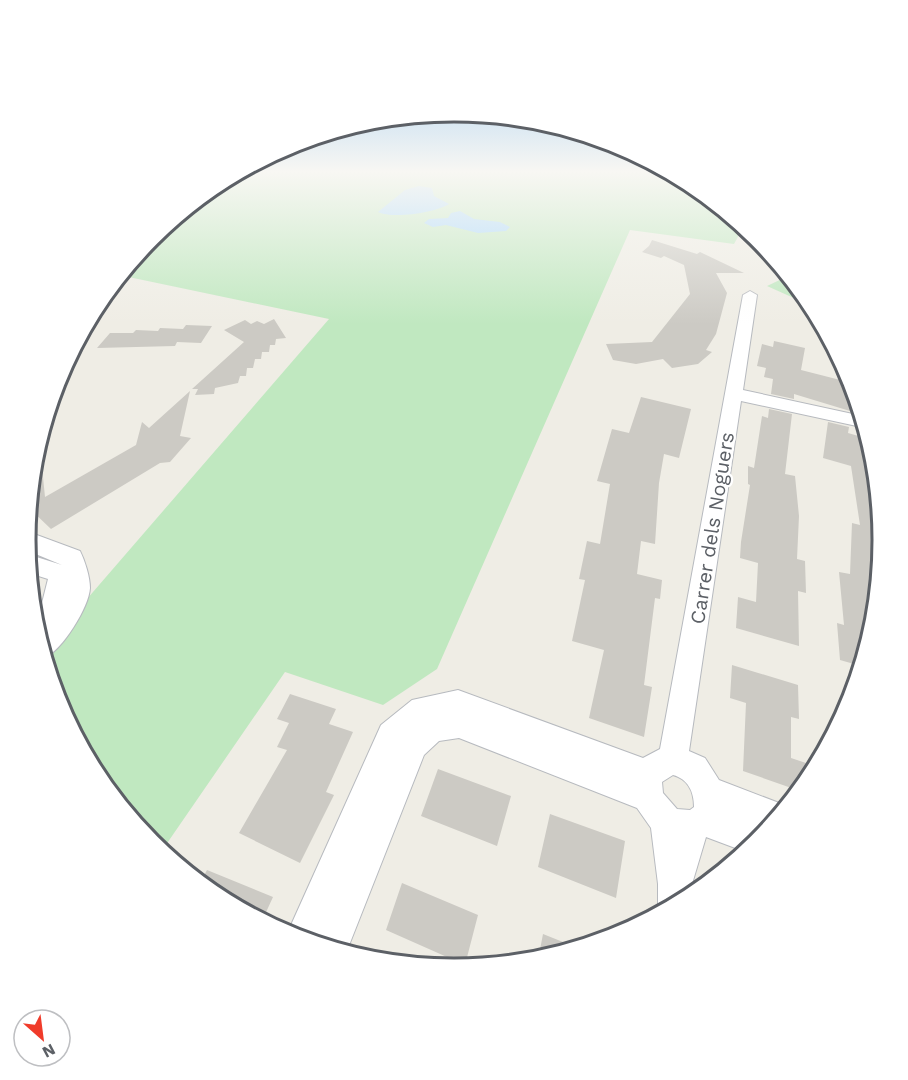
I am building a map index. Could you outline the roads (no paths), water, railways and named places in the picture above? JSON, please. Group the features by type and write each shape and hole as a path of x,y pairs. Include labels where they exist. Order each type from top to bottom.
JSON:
{"street":[{"name":"Carrer dels Noguers","path":"675,895 677,799 750,295"},
{"path":"734,394 854,420"},
{"path":"36,544 72,558 78,589 66,619 48,639"},
{"path":"37,566 61,574 53,608 43,619"},
{"path":"333,940 413,745 427,719"},
{"path":"306,931 391,735 427,719 459,724 677,799 750,836"},
{"path":"677,799 768,816"}],"water":[{"path":"425,223 503,223 510,227 506,231 478,233 446,225 433,227"}]}
